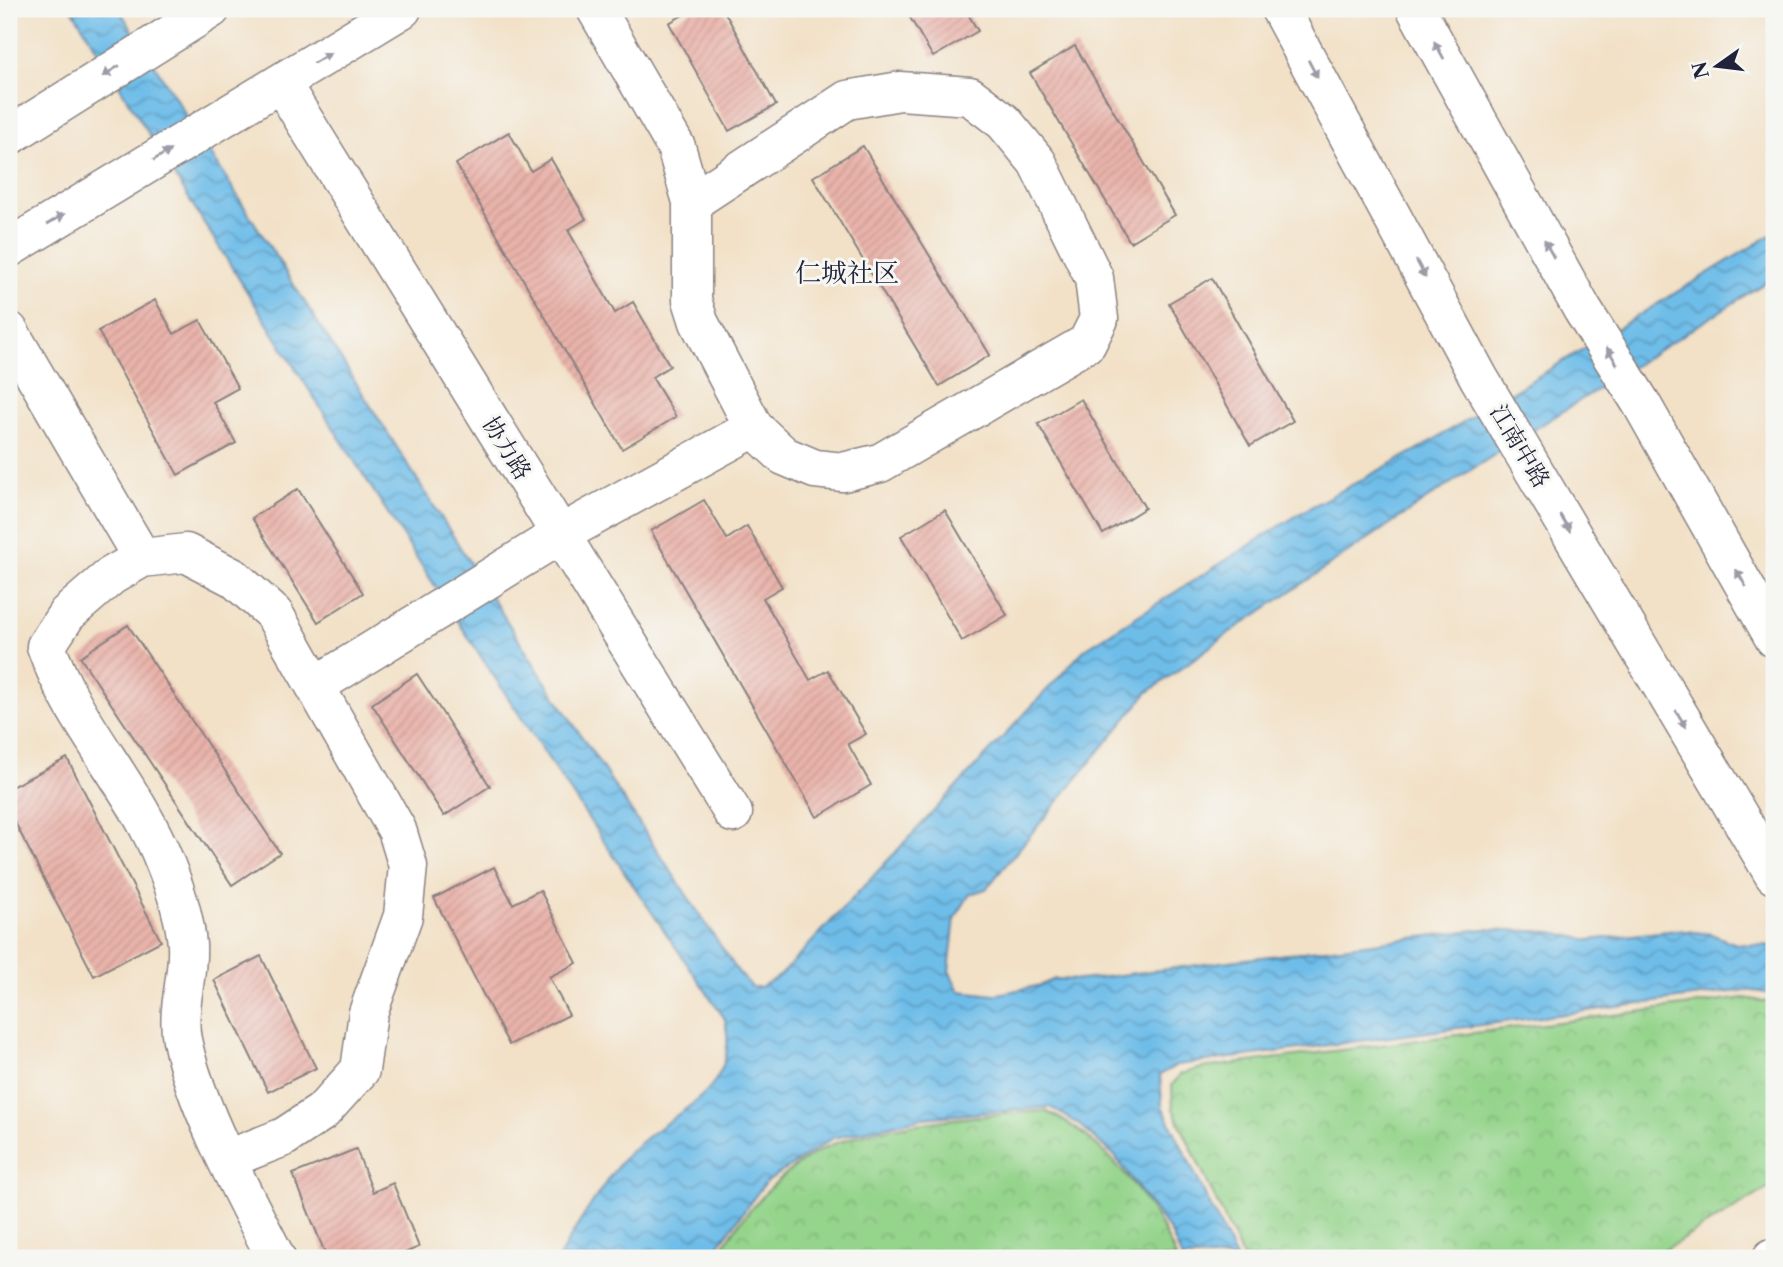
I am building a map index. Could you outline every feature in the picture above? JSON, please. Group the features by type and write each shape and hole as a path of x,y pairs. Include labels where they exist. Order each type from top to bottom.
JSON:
{"main road":[{"path":"9,136 211,9"},
{"path":"9,248 402,9"},
{"path":"596,9 676,147 692,202 692,300 699,323 754,428 784,456 815,469 844,472 880,463 1087,343 1099,319 1094,278 1037,162 1004,121 970,96 900,92 847,100 692,202"},
{"name":"江南中路","path":"1280,9 1479,378 1774,875"},
{"path":"1416,9 1582,309 1641,403 1774,638"},
{"name":"协力路","path":"281,83 733,813"},
{"path":"9,331 142,558"},
{"path":"315,686 561,534 754,428"},
{"path":"228,1159 284,1137 322,1112 360,1070 368,1013 404,916 408,866 397,830 274,614 234,578 186,553 142,558 111,576 67,614 46,646 58,681 124,787 164,861 187,945 181,1037 192,1078 228,1159 276,1258"}],"green space":[{"path":"1745,998 1774,1003 1774,1185 1651,1258 1243,1258 1173,1109 1172,1085 1181,1074 1202,1068"},
{"path":"1045,1111 1086,1137 1124,1173 1154,1215 1176,1258 716,1258 750,1209 764,1194 795,1167 829,1146 876,1131 904,1126"}],"water":[{"path":"72,9 119,9 543,678 739,973 752,987 760,987 781,975 1085,649 1307,509 1417,450 1774,233 1774,277 1466,473 1229,633 1147,693 986,889 970,894 955,918 949,971 959,991 994,995 1041,985 1055,979 1081,980 1483,929 1552,932 1589,940 1677,930 1711,934 1736,944 1774,946 1774,994 1746,990 1177,1065 1160,1075 1162,1106 1236,1258 1182,1258 1171,1233 1114,1155 1077,1123 1050,1107 922,1118 833,1138 765,1183 709,1258 559,1258 610,1176 627,1155 713,1084 723,1066 727,1045 725,1019 556,770 391,519"}],"building":[{"path":"694,9 723,9 776,105 729,131 669,23"},
{"path":"905,9 965,9 978,31 933,57"},
{"path":"1075,46 1175,215 1130,242 1030,73"},
{"path":"509,132 531,171 551,159 586,219 568,230 615,313 633,302 670,366 652,377 676,417 622,449 456,164"},
{"path":"863,146 990,355 939,386 813,177"},
{"path":"1212,278 1293,421 1250,446 1169,303"},
{"path":"155,300 174,334 200,320 238,388 213,402 236,443 178,475 98,331"},
{"path":"1081,399 1145,508 1103,534 1038,424"},
{"path":"298,489 363,593 318,622 252,518"},
{"path":"704,500 727,539 747,526 782,587 763,598 810,680 828,670 866,734 848,744 871,785 817,817 651,531"},
{"path":"945,510 1007,615 962,641 901,536"},
{"path":"128,625 280,853 232,885 80,657"},
{"path":"417,674 490,786 444,816 372,704"},
{"path":"67,758 161,941 94,976 9,811 9,788"},
{"path":"494,867 513,904 540,890 577,963 549,977 569,1015 509,1045 434,898"},
{"path":"261,956 316,1068 268,1092 214,980"},
{"path":"356,1149 373,1192 393,1183 419,1247 400,1255 402,1258 327,1258 293,1174"}],"district":[{"name":"仁城社区","path":"847,273"}]}
